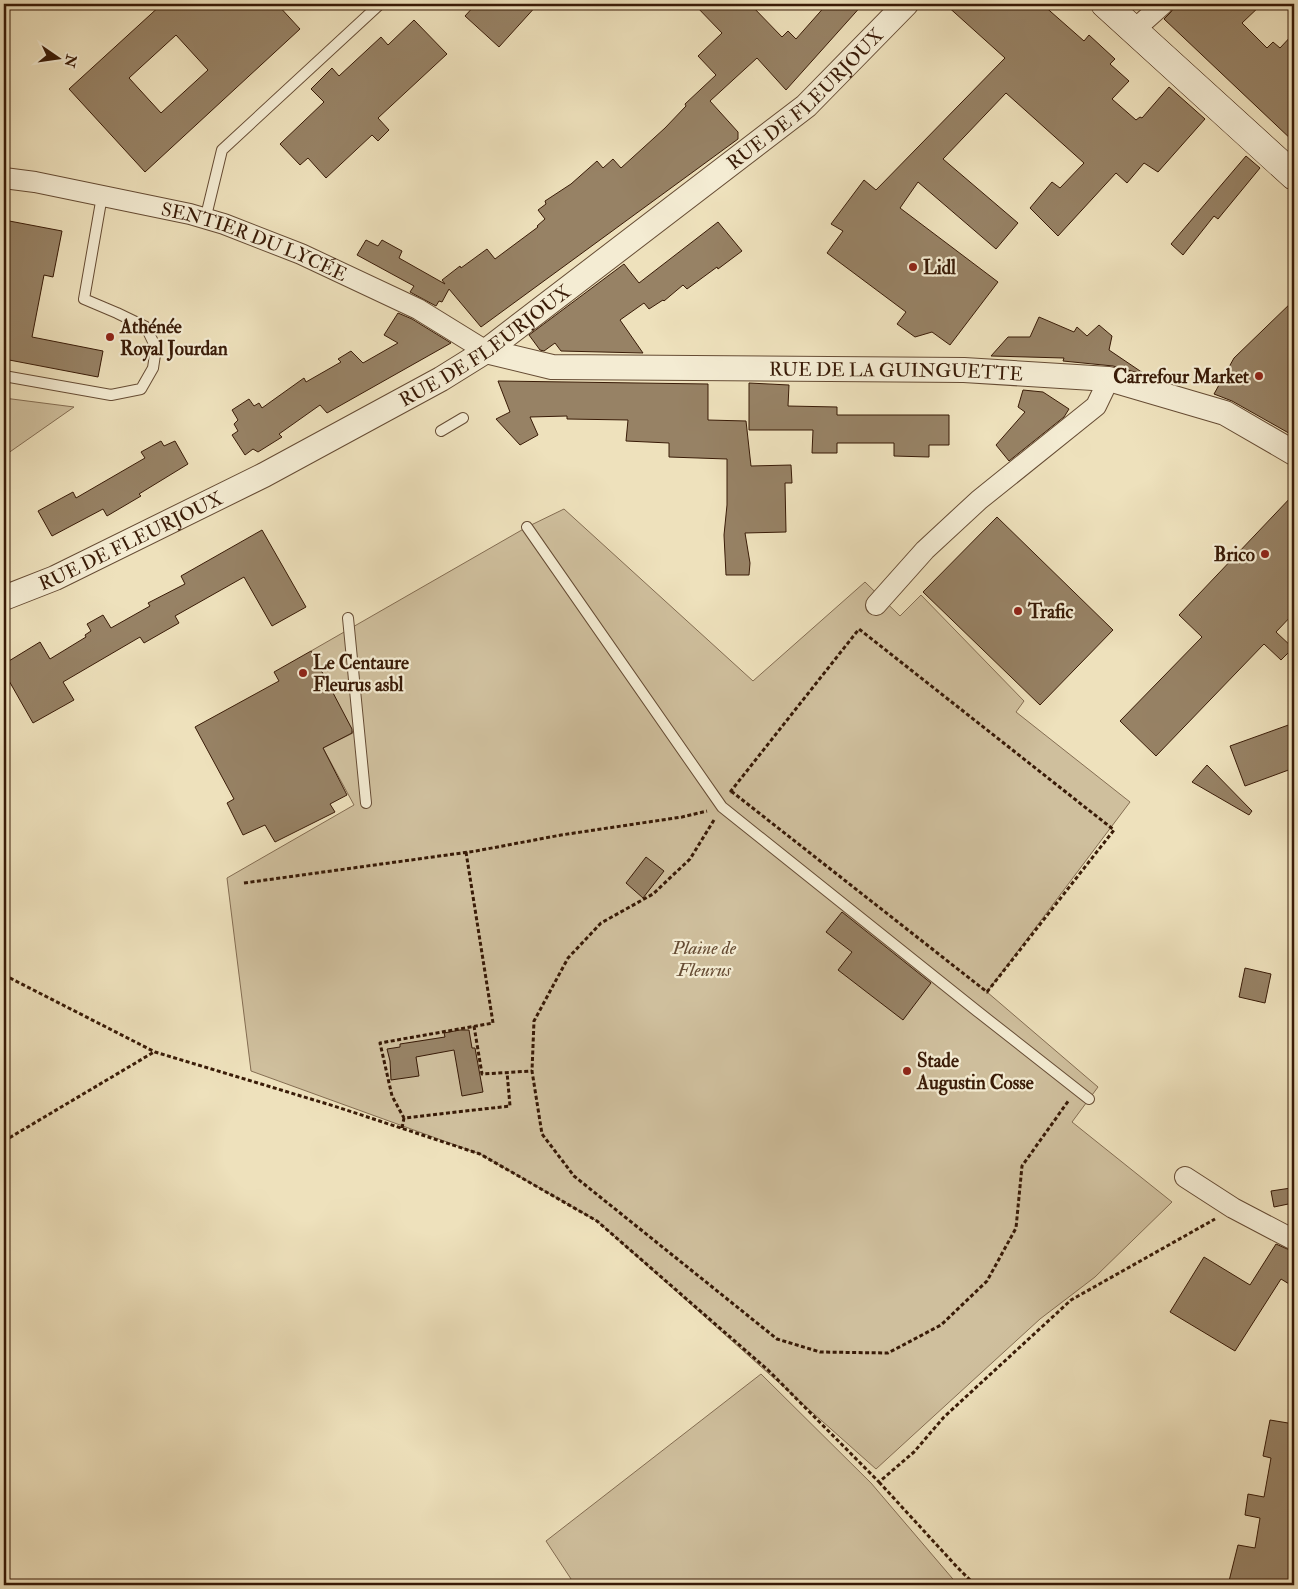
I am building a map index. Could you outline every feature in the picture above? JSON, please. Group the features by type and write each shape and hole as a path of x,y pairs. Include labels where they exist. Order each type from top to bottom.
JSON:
{"main road":[{"path":"1105,4 1294,176"}],"street":[{"name":"RUE DE FLEURJOUX","path":"4,598 55,578 264,475 441,380 486,351 806,106 906,4"},
{"path":"1134,30 1163,4"},
{"name":"SENTIER DU LYCÉE","path":"4,178 35,182 190,214 205,220 224,224 310,258 418,309 486,351"},
{"name":"RUE DE LA GUINGUETTE","path":"486,351 552,367 964,370 1109,379 1225,413 1294,453"},
{"path":"876,605 925,550 979,500 1096,406 1109,379"},
{"path":"1185,1177 1233,1208 1294,1240"}],"lane":[{"path":"205,220 222,150 380,4"},
{"path":"4,376 111,396 141,389 153,368 156,348 146,327 84,299 102,196"},
{"path":"441,431 463,418"},
{"path":"527,527 722,807 1089,1099"},
{"path":"348,618 366,803"}],"path":[{"path":"695,769 731,791 987,992 1114,830 859,628 731,791"},
{"path":"244,883 466,852 560,835 682,817 722,807"},
{"path":"722,807 690,859 653,894 601,923 568,958 534,1021 532,1071 542,1134 574,1176 777,1339 820,1352 888,1353 941,1325 987,1281 1016,1228 1022,1166 1076,1089"},
{"path":"402,1128 404,1118 392,1096 380,1043 493,1022 466,852"},
{"path":"4,975 155,1052 334,1106 480,1154 597,1221 768,1370 880,1482 957,1568 975,1585"},
{"path":"474,1026 482,1074 532,1071"},
{"path":"4,1141 155,1052"},
{"path":"404,1118 510,1106 507,1072"},
{"path":"880,1482 914,1452 944,1417 1071,1300 1233,1208"}],"green space":[{"path":"4,398 74,407 4,456"},
{"name":"Plaine de Fleurus","path":"564,509 753,681 865,582 900,616 921,595 1024,701 1016,712 1130,802 987,992 1098,1087 1072,1122 1172,1202 1095,1277 1040,1319 876,1469 597,1221 480,1154 251,1071 227,878 354,805 323,748 353,733 311,651 527,527"},
{"path":"761,1374 871,1483 958,1585 575,1585 546,1541"}],"building":[{"path":"162,4 277,4 300,29 145,172 69,89","holes":["176,35 208,70 161,113 129,78"]},
{"path":"476,4 538,4 499,47 465,16"},
{"path":"694,4 750,4 782,37 788,31 796,39 827,4 863,4 786,90 757,58 710,101 738,132 738,139 481,327 449,289 442,302 439,301 436,306 410,292 414,286 357,255 366,240 378,246 382,240 402,251 399,258 445,284 442,280 487,249 495,259 538,227 545,219 538,210 546,204 545,201 571,184 597,161 603,168 613,159 621,168 665,128 686,106 685,104 716,75 698,56 722,33"},
{"path":"945,4 1042,4 1084,41 1089,35 1115,59 1110,64 1129,81 1112,99 1136,120 1140,117 1142,118 1169,87 1205,119 1158,172 1144,163 1127,183 1116,173 1058,236 1030,208 1052,182 1060,188 1084,163 1006,93 943,159 1018,223 996,249 918,182 900,208 998,282 950,345 932,332 915,337 897,324 906,312 827,253 843,231 831,224 864,180 876,190 1005,58"},
{"path":"1176,4 1262,4 1242,23 1267,48 1273,42 1280,48 1294,33 1294,142 1164,19"},
{"path":"414,20 447,54 378,118 389,130 378,141 372,135 326,178 308,158 300,165 280,144 324,102 311,89 332,68 339,76 381,37 388,45"},
{"path":"1246,156 1260,168 1218,219 1214,216 1183,255 1171,244"},
{"path":"4,220 62,231 53,277 44,275 32,337 103,351 98,377 4,359"},
{"path":"718,222 742,251 687,289 683,285 664,301 649,309 644,303 620,320 643,353 561,351 555,343 544,351 540,350 529,335 624,264 639,283"},
{"name":"Carrefour Market","path":"1294,300 1294,436 1232,401 1214,394 1234,358"},
{"path":"398,313 412,319 451,343 327,413 320,405 279,434 282,437 258,452 253,449 245,455 232,435 238,431 234,424 238,420 232,410 249,399 254,406 259,403 262,408 304,378 306,382 341,362 338,359 351,351 363,363 398,343 384,335"},
{"path":"1039,317 1074,332 1077,327 1087,336 1099,325 1112,336 1109,350 1146,375 1113,366 1063,361 1064,358 991,356 1008,337 1030,337"},
{"path":"498,381 708,384 708,420 746,421 751,466 791,465 792,483 785,483 786,532 745,533 750,563 749,575 726,575 724,535 727,505 727,459 669,457 669,443 626,441 628,420 567,419 567,416 530,417 538,435 520,445 496,419 510,412"},
{"path":"749,383 789,385 788,406 837,407 837,415 949,415 949,445 929,445 929,457 894,456 894,443 837,443 837,453 812,453 813,430 749,430"},
{"path":"1023,390 1043,392 1069,409 1064,417 1009,461 996,445 1025,412 1018,407"},
{"path":"161,441 164,446 175,441 188,464 139,494 141,496 107,516 103,509 52,536 38,511 73,492 76,498 145,458 141,452"},
{"name":"Brico","path":"1294,494 1294,613 1276,632 1293,648 1281,660 1264,644 1156,756 1120,721 1202,637 1179,615"},
{"name":"Trafic","path":"997,517 1113,630 1040,705 923,592"},
{"path":"262,530 306,607 272,626 244,577 175,616 179,623 144,643 140,637 63,682 74,700 33,723 4,672 4,664 40,642 50,659 86,637 85,635 91,631 87,624 103,615 111,628 150,606 148,603 185,584 181,576"},
{"path":"311,651 352,729 352,733 323,748 347,795 330,804 335,812 275,842 265,825 243,835 227,803 234,799 195,727 279,681 274,672"},
{"path":"1294,723 1294,768 1245,786 1230,746"},
{"path":"1207,765 1252,811 1249,815 1192,782"},
{"path":"646,857 664,871 643,898 626,883"},
{"path":"842,912 931,983 903,1020 838,970 852,952 826,932"},
{"path":"1245,968 1271,974 1265,1003 1239,997"},
{"path":"469,1030 472,1048 475,1048 483,1092 462,1096 454,1050 416,1057 419,1076 391,1080 387,1049 400,1047 400,1044 445,1037 444,1033"},
{"path":"1291,1188 1293,1203 1274,1207 1271,1191"},
{"path":"1276,1244 1294,1252 1294,1287 1281,1279 1235,1351 1170,1312 1204,1257 1250,1285"},
{"path":"1270,1420 1294,1424 1294,1585 1228,1585 1238,1545 1255,1548 1260,1518 1245,1515 1248,1494 1264,1497 1271,1458 1263,1456"}],"place":[{"name":"Lidl","path":"913,267"},
{"name":"Athénée Royal Jourdan","path":"110,337"},
{"name":"Carrefour Market","path":"1259,376"},
{"name":"Brico","path":"1265,554"},
{"name":"Trafic","path":"1018,611"},
{"name":"Le Centaure Fleurus asbl","path":"303,673"},
{"name":"Stade Augustin Cosse","path":"907,1071"}]}
